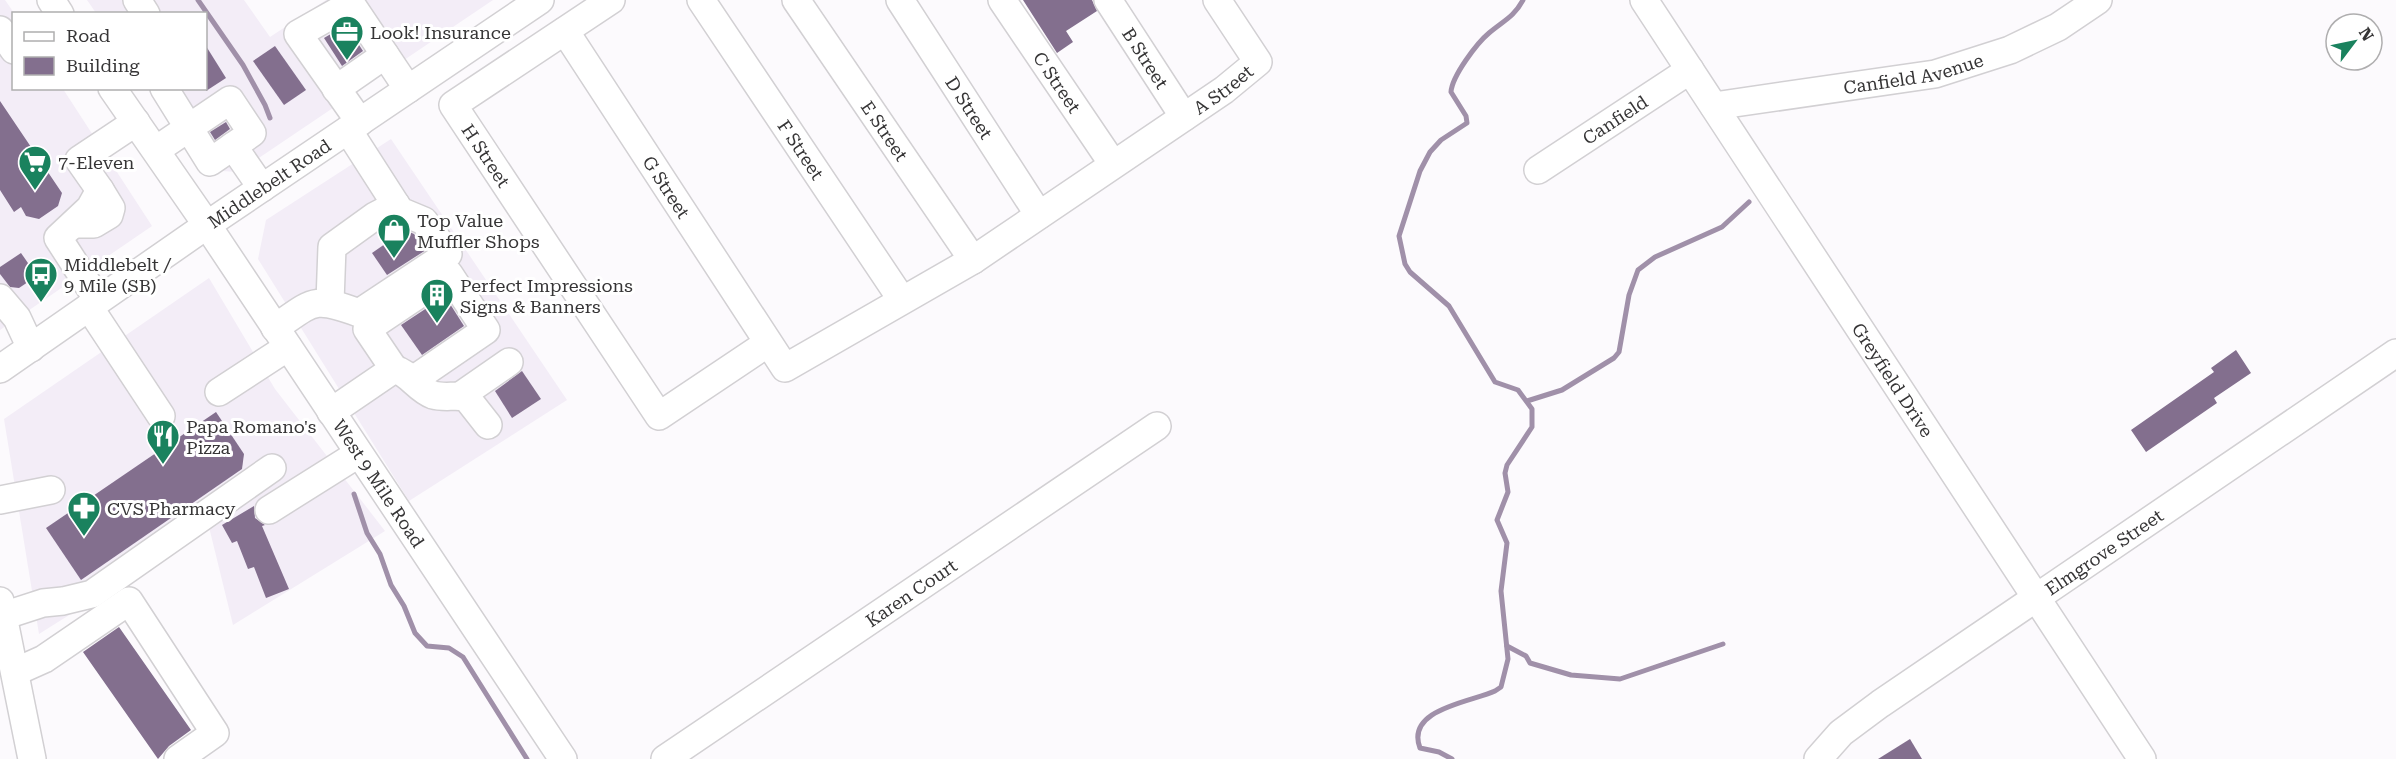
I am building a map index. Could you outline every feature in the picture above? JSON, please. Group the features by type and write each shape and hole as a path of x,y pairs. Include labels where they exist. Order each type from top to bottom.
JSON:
{"street":[{"name":"Middlebelt Road","path":"0,369 207,225 540,0"},
{"path":"565,31 611,0"},
{"name":"F Street","path":"701,0 902,300"},
{"name":"E Street","path":"796,0 973,260"},
{"name":"D Street","path":"900,0 1039,214"},
{"name":"B Street","path":"1108,0 1184,117"},
{"name":"A Street","path":"1184,117 1224,90 1258,62 1217,0"},
{"name":"Greyfield Drive","path":"1644,0 2142,759"},
{"name":"Canfield Avenue","path":"1714,106 1935,74 2010,50 2058,27 2098,0"},
{"name":"C Street","path":"1004,1 1113,164"},
{"path":"219,392 281,337 314,302 330,302 360,313 448,254 424,221 400,211 336,89 298,34 351,4 408,89"},
{"path":"0,30 12,47"},
{"name":"H Street","path":"565,31 453,105 659,416 768,343"},
{"name":"G Street","path":"565,31 785,368 902,300"},
{"path":"336,89 385,55"},
{"name":"Canfield","path":"1539,170 1690,70"},
{"name":"West 9 Mile Road","path":"113,90 207,225 563,759"},
{"path":"156,90 132,116 79,160 100,190 90,207 58,238 93,304 161,416"},
{"path":"156,150 190,127 230,100 252,134 210,162 190,127 165,90"},
{"path":"902,300 973,260 1184,117"},
{"path":"233,146 262,188"},
{"path":"330,302 332,247 375,216 396,205"},
{"path":"0,298 17,318 31,348"},
{"name":"Elmgrove Street","path":"1818,759 1841,733 1880,704 2396,353"},
{"path":"460,396 509,362"},
{"path":"331,412 403,374 420,388 434,395 460,396 470,400 488,425"},
{"name":"Karen Court","path":"665,759 1157,426"},
{"path":"269,510 358,454"},
{"path":"32,759 2,609 63,601 92,594 272,468"},
{"path":"0,500 51,490"},
{"path":"15,672 44,659 129,601 215,733 178,759"}],"shaded area":[{"path":"0,0 5,0 13,12 12,90 64,90 152,226 0,330"},
{"path":"87,0 244,0 270,37 326,0 493,0 238,172 205,170 149,90 207,90 207,12 95,12"},
{"path":"391,139 567,400 409,501 258,259 266,220"},
{"path":"209,278 275,389 385,531 233,625 209,527 39,634 4,419"}],"building":[{"path":"1023,0 1092,0 1097,11 1066,31 1073,42 1057,53"},
{"path":"346,25 363,51 342,66 324,38"},
{"path":"275,46 306,90 284,105 253,61"},
{"path":"207,48 226,78 207,90"},
{"path":"0,101 62,193 58,206 39,219 26,216 21,207 14,212 0,190"},
{"path":"226,122 230,129 215,140 210,132"},
{"name":"Top Value Muffler Shops","path":"405,230 414,234 426,250 387,275 372,253"},
{"path":"21,253 37,276 19,288 10,287 0,274 0,267"},
{"name":"Perfect Impressions Signs & Banners","path":"445,296 464,326 422,355 401,325"},
{"path":"2236,350 2251,373 2214,398 2217,403 2146,452 2131,430 2214,372 2211,368"},
{"path":"522,371 541,399 512,418 495,391"},
{"path":"216,412 244,454 242,469 81,580 46,528"},
{"path":"254,506 255,518 265,525 262,526 289,589 266,598 254,567 248,569 237,541 232,543 222,525"},
{"path":"119,627 191,730 169,746 158,759 83,652"},
{"path":"1910,739 1922,759 1878,759"}],"waterway":[{"path":"198,0 206,12"},
{"path":"1452,759 1439,752 1420,748 1418,735 1422,724 1443,709 1501,687 1508,659 1501,591 1507,543 1497,520 1508,492 1505,473 1507,465 1532,427 1532,409 1518,390 1495,382 1449,306 1410,272 1405,264 1399,236 1420,171 1430,152 1441,140 1467,123 1466,116 1451,92 1456,77 1478,44 1512,15 1523,0"},
{"path":"207,13 243,65 270,118"},
{"path":"1527,401 1562,390 1614,358 1619,352 1629,295 1638,270 1655,257 1722,227 1749,202"},
{"path":"354,494 367,533 380,554 391,585 404,606 415,633 427,646 449,648 463,657 527,759"},
{"path":"1507,646 1526,656 1530,663 1571,675 1620,679 1723,644"}],"place":[{"name":"Look! Insurance","path":"347,61"},
{"name":"7-Eleven","path":"35,191"},
{"name":"Top Value Muffler Shops","path":"394,259"},
{"name":"Middlebelt / 9 Mile (SB)","path":"41,303"},
{"name":"Perfect Impressions Signs & Banners","path":"437,324"},
{"name":"Papa Romano's Pizza","path":"163,465"},
{"name":"CVS Pharmacy","path":"84,537"}]}
